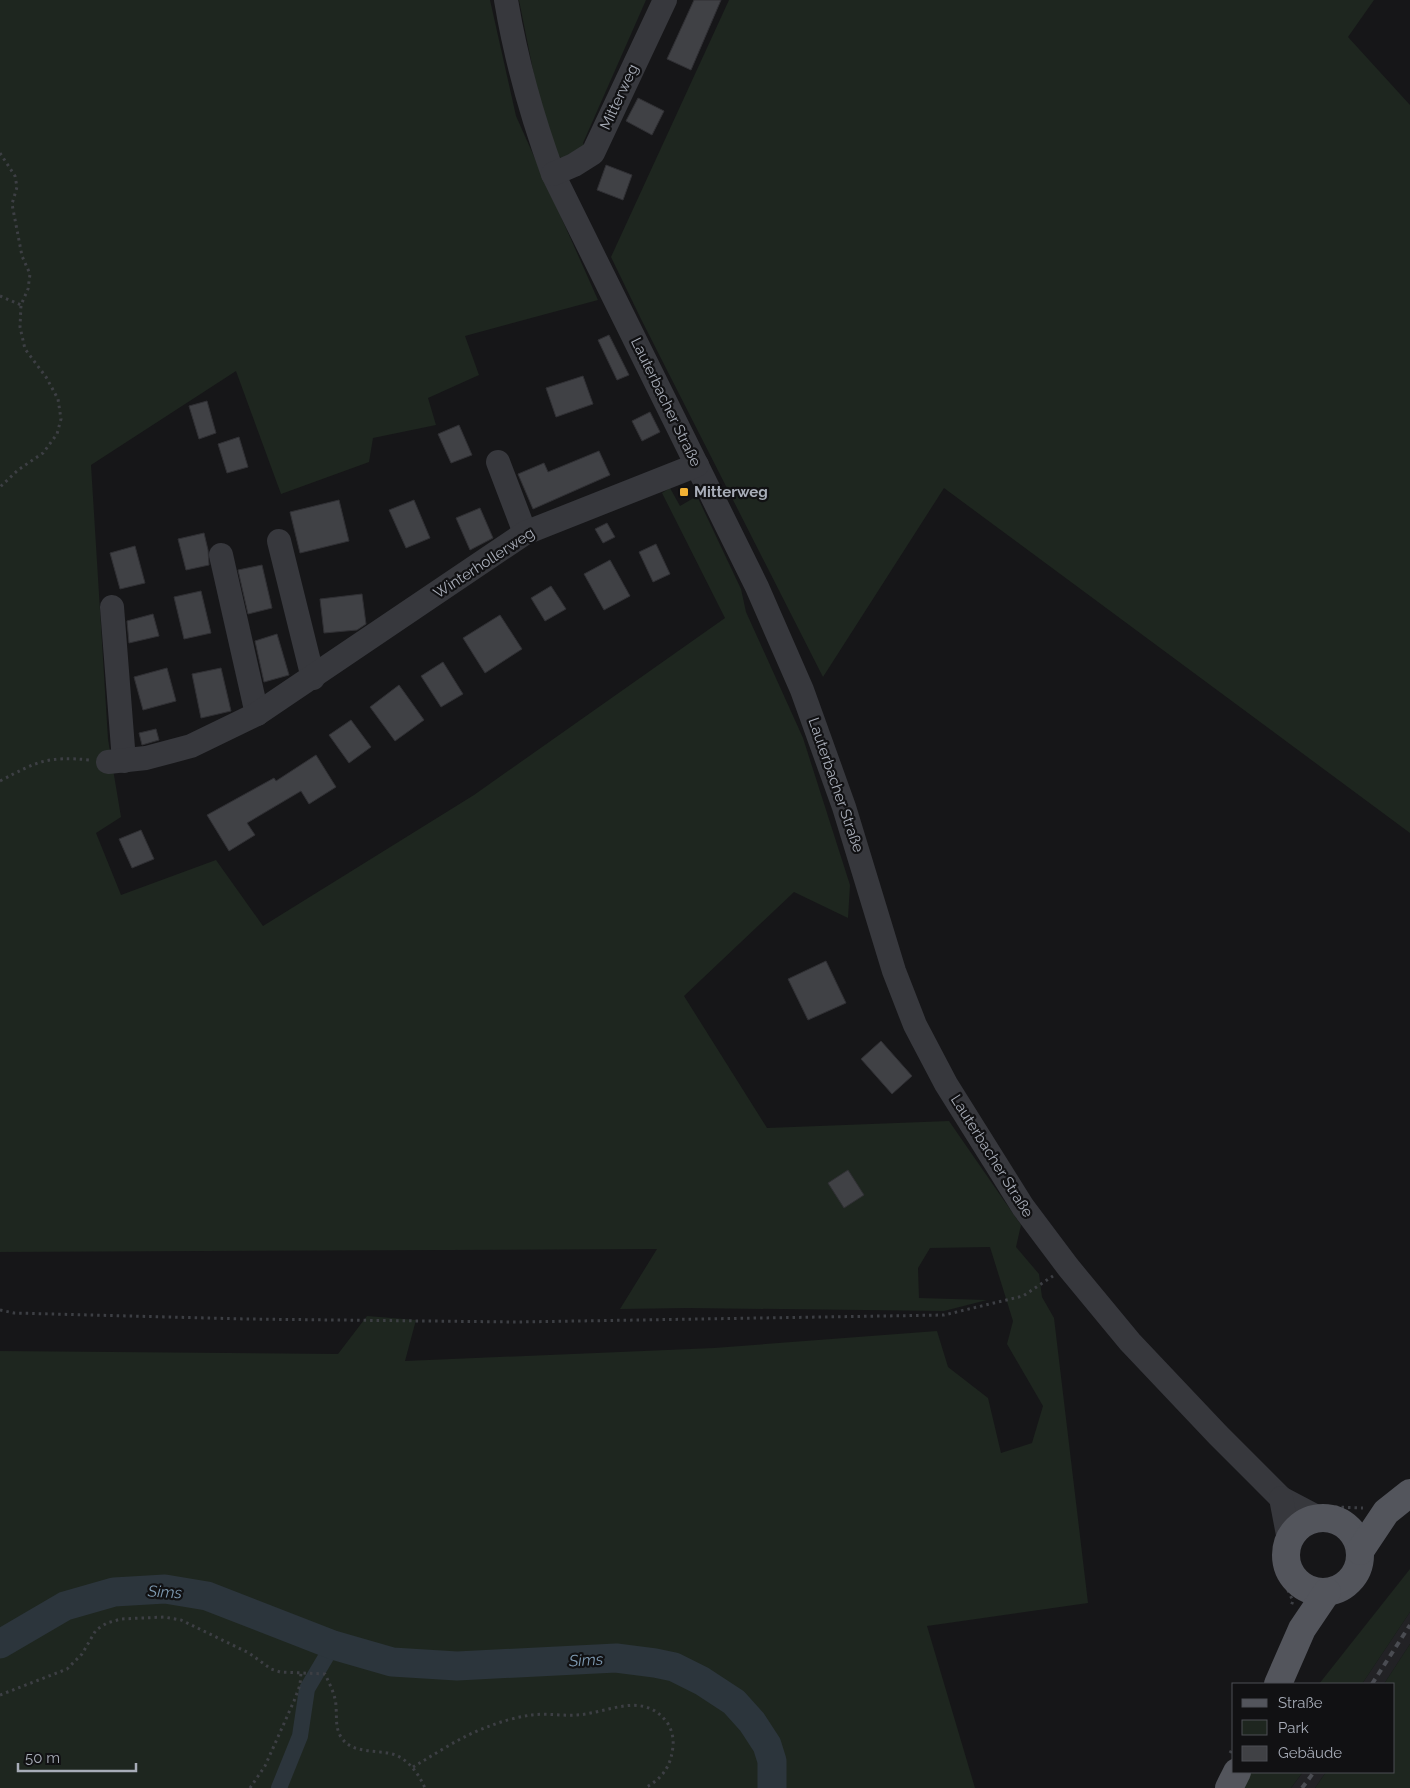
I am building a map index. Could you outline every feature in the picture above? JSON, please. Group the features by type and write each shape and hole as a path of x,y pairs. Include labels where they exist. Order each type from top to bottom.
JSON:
{"main road":[{"path":"1378,1510 1360,1551 1357,1570 1352,1578 1336,1590 1327,1592 1308,1589 1300,1584 1288,1568 1285,1519 1301,1525 1330,1516 1378,1510 1410,1493"},
{"path":"1330,1516 1353,1533 1360,1551"},
{"path":"1278,1683 1296,1620 1300,1584"},
{"path":"1296,1620 1327,1592"},
{"path":"1229,1788 1237,1773"}],"street":[{"name":"Lauterbacher Straße","path":"506,0 522,77 536,126 553,174 757,587 802,690 844,807 894,971 915,1025 946,1084 1023,1207 1068,1267 1130,1342 1218,1435 1285,1519"},
{"name":"Mitterweg","path":"553,174 574,165 593,153 665,0"},
{"path":"498,462 525,533"},
{"name":"Winterhollerweg","path":"116,762 146,758 191,746 257,714 313,678 525,533 697,464"},
{"path":"279,541 313,678"},
{"path":"221,555 257,714"},
{"path":"112,607 116,762"}],"path":[{"path":"0,153 15,176 17,188 12,204 22,256 30,274 28,288 21,305 20,327 25,349 46,377 58,399 60,419 56,434 43,454 18,470 0,486"},
{"path":"0,296 21,305"},
{"path":"0,781 31,764 44,760 64,758 116,762"},
{"path":"0,1310 14,1313 245,1319 517,1322 944,1315 1023,1296 1068,1267"},
{"path":"1330,1516 1346,1509 1378,1510"},
{"path":"1285,1519 1278,1526 1276,1556 1282,1578 1293,1601 1296,1620"},
{"path":"0,1696 67,1669 82,1654 96,1630 107,1623 121,1619 164,1617 181,1620 249,1653 271,1669 280,1672 326,1674 332,1689 336,1706 335,1721 341,1737 354,1748 398,1756 413,1767 425,1788"},
{"path":"250,1788 265,1766 294,1701 300,1685 301,1673"},
{"path":"413,1767 490,1726 506,1721 531,1715 579,1715 630,1705 647,1706 660,1713 670,1725 674,1742 671,1760 666,1771 660,1778 645,1788"}],"shaded area":[{"path":"1410,1612 1410,1644 1385,1683 1363,1683"},
{"path":"1302,1773 1325,1773 1315,1788 1291,1788"}],"green space":[{"path":"0,0 490,0 516,116 598,300 465,336 479,375 428,398 436,425 373,438 369,462 281,494 236,371 91,465 108,739 121,817 96,833 121,895 216,860 263,926 474,795 725,618 662,493 670,488 680,506 697,496 741,589 746,612 803,738 850,885 848,918 794,892 684,996 767,1128 949,1121 1021,1225 1016,1247 1039,1274 1042,1297 1054,1318 1088,1603 927,1626 975,1788 0,1788 0,1351 338,1354 367,1316 416,1320 405,1361 714,1348 937,1331 948,1367 988,1398 1001,1453 1032,1443 1043,1406 1007,1344 1013,1321 990,1247 930,1248 918,1268 919,1298 987,1300 944,1311 620,1309 657,1249 0,1252"},
{"path":"519,0 646,0 583,143 587,149 575,160 561,158 553,149 536,85"},
{"path":"729,0 1374,0 1348,37 1410,105 1410,833 944,488 823,677 611,257"},
{"path":"1410,1569 1410,1612 1363,1683 1320,1683"},
{"path":"1410,1644 1410,1788 1315,1788 1325,1773 1395,1773 1395,1683 1385,1683"},
{"path":"1250,1773 1302,1773 1291,1788 1242,1788"}],"building":[{"path":"694,0 721,0 691,70 667,59"},
{"path":"638,98 664,111 652,135 626,121"},
{"path":"606,165 632,175 623,200 597,190"},
{"path":"609,335 629,375 617,380 598,340"},
{"path":"583,376 593,404 556,417 546,388"},
{"path":"207,401 216,433 199,439 189,406"},
{"path":"650,412 660,432 642,441 632,421"},
{"path":"459,425 472,455 451,463 438,434"},
{"path":"239,437 248,467 227,473 218,444"},
{"path":"599,451 610,475 533,509 518,474 544,463 548,472"},
{"path":"339,500 349,541 300,553 290,512"},
{"path":"414,500 430,538 406,548 389,510"},
{"path":"480,508 493,538 470,550 456,518"},
{"path":"607,523 615,537 603,543 595,529"},
{"path":"204,533 209,565 186,570 178,539"},
{"path":"656,544 670,574 653,582 639,552"},
{"path":"135,546 145,583 120,589 110,553"},
{"path":"610,560 630,596 604,610 584,574"},
{"path":"262,565 272,608 248,614 238,570"},
{"path":"551,586 566,609 545,621 531,598"},
{"path":"201,591 211,633 184,639 174,597"},
{"path":"362,594 366,624 357,630 324,633 320,599"},
{"path":"153,614 159,636 129,643 127,621"},
{"path":"500,615 522,649 485,673 463,638"},
{"path":"277,634 289,675 264,682 255,641"},
{"path":"443,662 463,694 441,707 421,676"},
{"path":"167,668 176,701 143,710 134,677"},
{"path":"221,668 231,711 201,718 192,674"},
{"path":"399,685 424,720 395,741 370,707"},
{"path":"351,720 371,747 349,763 329,735"},
{"path":"156,729 159,740 142,745 139,733"},
{"path":"316,755 336,787 309,804 301,791 247,823 255,835 229,851 207,815 274,778 276,781"},
{"path":"141,830 154,859 132,868 119,839"},
{"path":"826,961 846,1003 808,1020 788,979"},
{"path":"881,1041 912,1076 892,1094 861,1059"},
{"path":"848,1170 864,1195 844,1208 828,1183"}],"waterway":[{"name":"Sims","path":"0,1644 65,1606 114,1592 165,1589 207,1596 333,1645 392,1662 457,1666 616,1658 655,1663 674,1667 702,1681 734,1702 752,1722 767,1745 772,1761 772,1788"},
{"name":"Sims","path":"279,1788 300,1736 307,1689 333,1645"}],"railway":[{"path":"1373,1683 1410,1625"},
{"path":"1302,1788 1313,1773"}],"place":[{"name":"Mitterweg","path":"684,492"}]}
